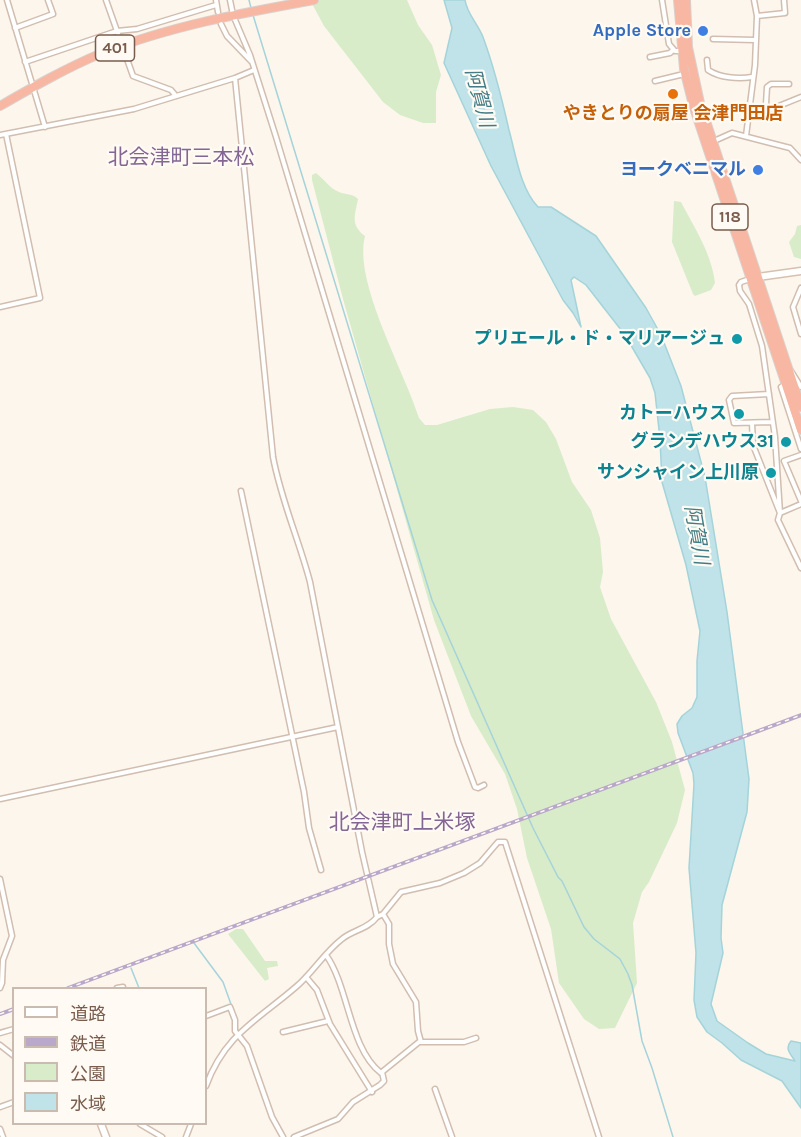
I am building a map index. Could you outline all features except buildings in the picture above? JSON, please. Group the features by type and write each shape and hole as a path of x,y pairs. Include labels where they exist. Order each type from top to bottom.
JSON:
{"highway":[{"name":"401","path":"0,106 78,64 122,46 178,28 314,0"},
{"name":"118","path":"678,0 677,51 713,169 801,407"},
{"name":"118","path":"686,0 691,67 801,430"}],"street":[{"path":"7,0 45,127"},
{"path":"15,28 53,14 48,0"},
{"path":"106,0 133,76 171,90 176,96"},
{"path":"230,0 280,147 458,742 475,787 483,785"},
{"path":"662,0 669,44 677,51"},
{"path":"746,136 755,65 757,16 754,0"},
{"path":"757,16 785,13 783,0"},
{"path":"25,62 117,31 137,29 216,3 218,12"},
{"path":"221,24 227,36 252,63"},
{"path":"713,39 755,40"},
{"path":"650,57 677,51"},
{"path":"707,60 708,70 712,73 731,77 752,77"},
{"path":"0,135 134,109 254,70"},
{"path":"655,81 685,74"},
{"path":"235,78 273,457 278,483 310,582 362,852 377,917"},
{"path":"769,110 766,104 767,87 771,84 789,84"},
{"path":"750,109 769,110 801,97"},
{"path":"713,142 732,133 790,148 801,160"},
{"path":"0,307 40,298 6,134"},
{"path":"801,271 754,278 741,282 740,289 748,304 762,346 777,463 779,525 801,568"},
{"path":"801,288 793,307 801,334"},
{"path":"788,369 795,375 801,387"},
{"path":"786,384 781,387 783,397 801,449"},
{"path":"769,394 732,396 729,400 734,423 772,422"},
{"path":"752,423 753,445 780,513"},
{"path":"777,463 801,455"},
{"path":"780,513 801,503 784,461"},
{"path":"241,491 293,736 309,828 321,870"},
{"path":"0,799 338,727"},
{"path":"207,1084 226,1047 237,1035 306,977 342,938 373,923 402,892 453,879 480,863 498,842 505,842 598,1137"},
{"path":"0,879 12,936 3,960 0,988"},
{"path":"383,914 389,924 393,964 416,1002 421,1042"},
{"path":"294,1137 338,1119 353,1102 372,1092 384,1081 356,1035 347,1005 326,955"},
{"path":"306,977 321,999 328,1021 372,1092"},
{"path":"207,1016 230,1007 237,1035 247,1046 272,1117 283,1137"},
{"path":"283,1032 328,1021"},
{"path":"381,1074 421,1042 464,1042 476,1038"},
{"path":"0,1045 12,1054"},
{"path":"435,1089 452,1137"},
{"path":"142,1125 162,1137"},
{"path":"0,1129 3,1137"}],"green space":[{"path":"310,0 407,0 418,25 432,45 441,75 436,92 436,123 423,123 400,115 383,102 324,26"},
{"path":"316,173 335,190 358,199 355,224 365,236 363,255 366,277 382,327 419,418 425,425 437,425 490,409 513,407 533,410 546,422 556,439 572,482 591,510 600,538 603,572 600,587 611,619 656,702 672,742 685,790 677,823 642,892 633,923 637,983 615,1028 599,1029 584,1019 559,983 551,929 527,858 517,809 505,774 471,716 434,620 343,299 312,180 312,175"},
{"path":"674,201 681,202 702,241 713,272 715,283 711,290 695,296 672,242"},
{"path":"801,225 801,259 794,257 789,242 797,226"},
{"path":"236,929 243,929 265,961 277,961 278,966 267,968 269,979 265,981 228,934"}],"water":[{"name":"阿賀川","path":"444,0 465,0 483,37 498,83 519,171 532,199 538,207 551,207 596,236 646,308 661,335 681,386 705,477 727,612 749,779 747,812 722,905 723,953 711,1004 717,1021 766,1054 795,1061 788,1047 791,1041 801,1043 801,1108 782,1081 741,1060 707,1032 697,1017 694,1000 696,953 689,868 694,784 693,773 678,733 677,724 682,716 692,708 697,697 700,631 686,565 662,482 655,393 650,378 625,335 586,285 574,277 571,280 581,327 563,300 491,166 444,63 452,28"}],"pier":[{"path":"745,734 746,737 685,760 684,757"}],"waterway":[{"path":"249,0 251,8"},
{"path":"253,15 432,600 533,828 584,927 594,939 620,959 628,974 642,1041 673,1137"},
{"path":"194,943 223,982 232,1007"},
{"path":"131,968 139,987"}],"railway":[{"path":"71,987 801,715"},
{"path":"0,1014 12,1010"}],"place":[{"name":"Apple Store","path":"703,31"},
{"name":"やきとりの扇屋 会津門田店","path":"673,94"},
{"name":"ヨークベニマル","path":"758,170"},
{"name":"プリエール・ド・マリアージュ","path":"737,339"},
{"name":"カトーハウス","path":"739,414"},
{"name":"グランデハウス31","path":"786,442"},
{"name":"サンシャイン上川原","path":"771,473"}],"district":[{"name":"北会津町三本松","path":"181,158"},
{"name":"北会津町上米塚","path":"402,823"}]}
